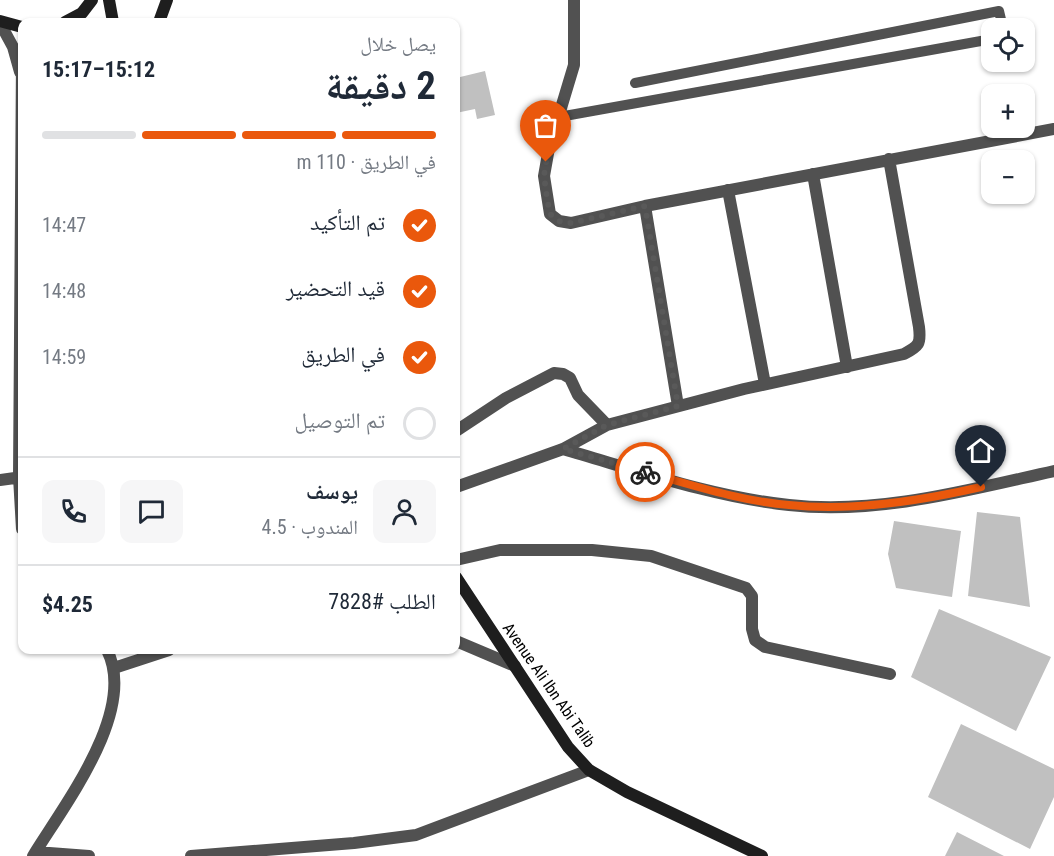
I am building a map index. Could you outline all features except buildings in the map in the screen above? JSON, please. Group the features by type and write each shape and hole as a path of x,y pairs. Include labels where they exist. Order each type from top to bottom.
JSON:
{"main road":[{"path":"72,18 82,12 92,0"},
{"path":"110,0 112,18"},
{"path":"160,18 166,0"},
{"path":"0,22 18,26"},
{"name":"Avenue Ali Ibn Abi Talib","path":"460,583 568,747 589,770 627,792 762,856"}],"street":[{"path":"574,0 574,65 549,148 544,176 550,214 559,221 571,223 645,206 1054,129"},
{"path":"0,22 18,60"},
{"path":"460,486 563,449 607,425 765,384 904,354 916,348 920,339 889,159"},
{"path":"813,174 847,367"},
{"path":"728,190 765,384"},
{"path":"645,206 678,406"},
{"path":"460,428 506,398 554,373 570,378 578,394 607,425"},
{"path":"563,449 729,495 789,506 846,506 940,497 1054,471"},
{"path":"0,480 18,477"},
{"path":"460,559 500,550 592,550 651,556 746,588 752,596 752,629 755,640 765,647 890,674"},
{"path":"460,643 514,666"},
{"path":"89,856 34,854 100,746 110,716 114,688 114,668 109,654"},
{"path":"114,668 156,654"},
{"path":"191,856 354,843 416,835 589,770"}],"lane":[{"path":"635,83 999,11 1001,18"},
{"path":"559,117 981,41"}],"way so far":[{"path":"546,162 544,176 550,214 559,221 571,223 645,206 678,406 607,425 563,449 645,472"}],"route":[{"path":"645,472 729,495 789,506 846,506 883,503 940,497 981,487"}]}
